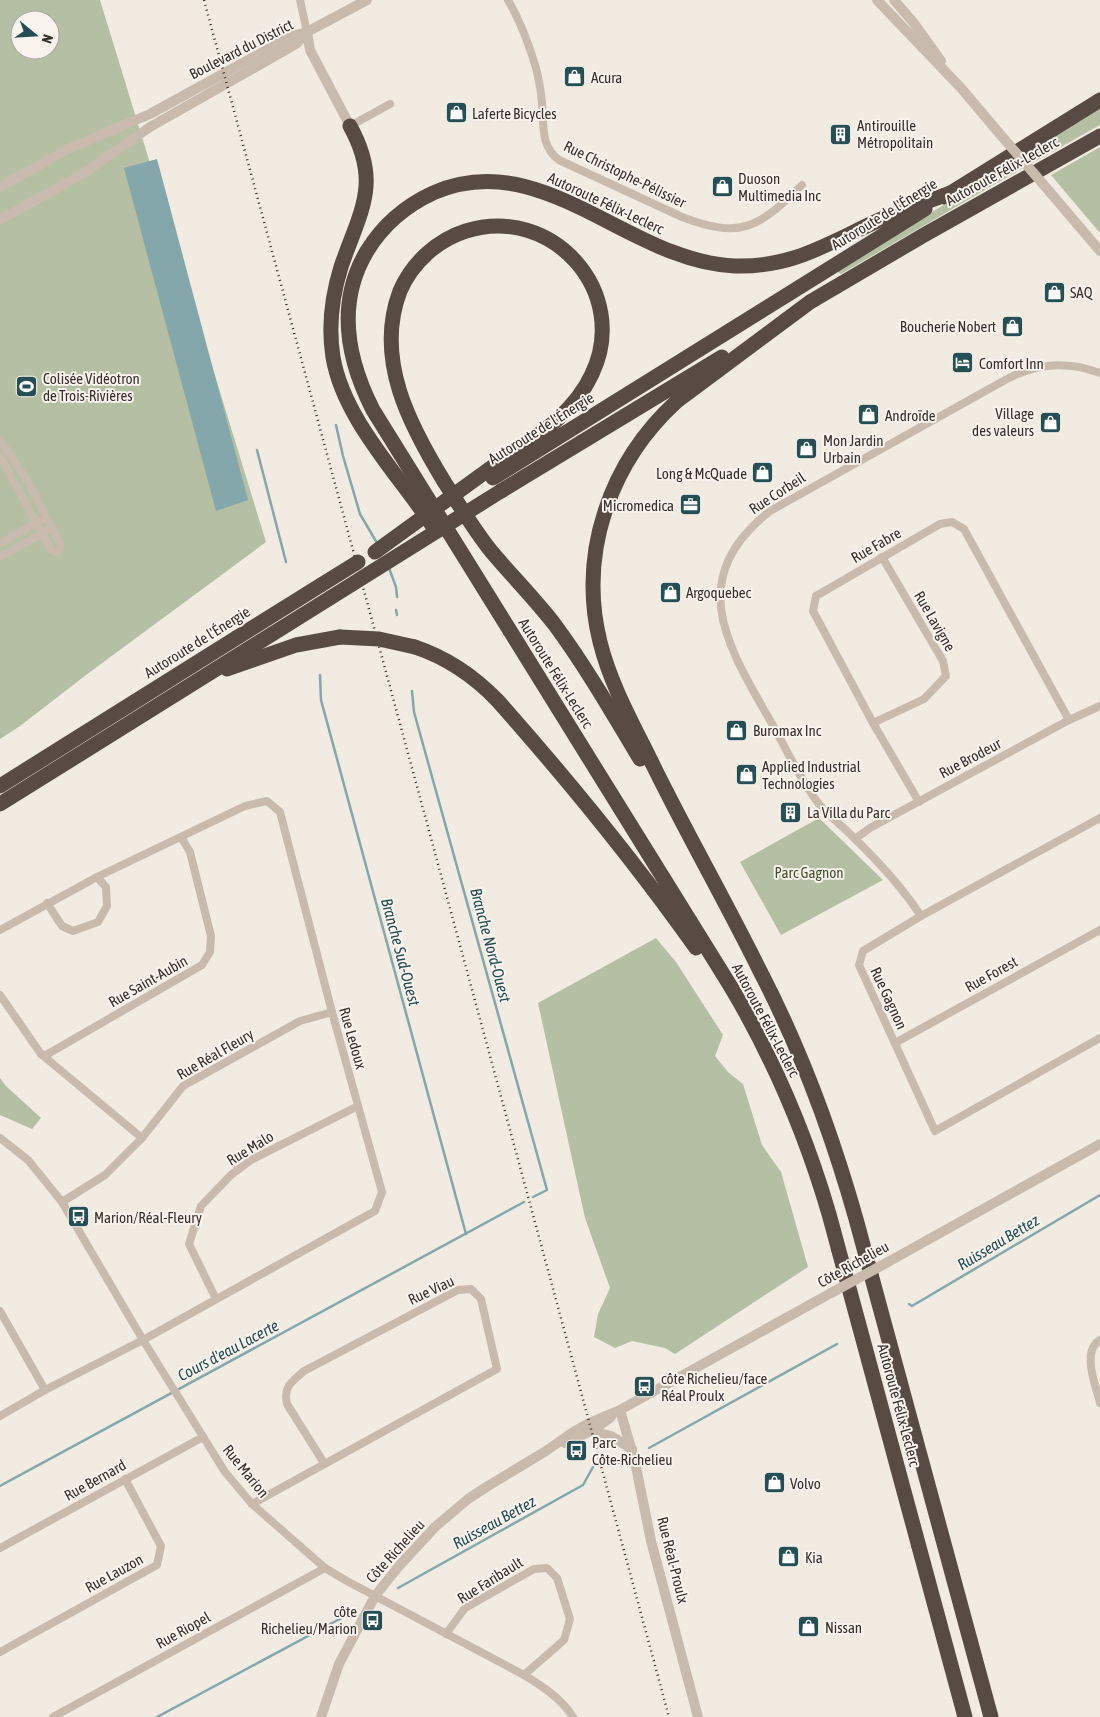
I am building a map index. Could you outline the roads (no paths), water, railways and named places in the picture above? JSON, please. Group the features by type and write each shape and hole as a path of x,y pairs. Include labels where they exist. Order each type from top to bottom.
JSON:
{"highway":[{"name":"Autoroute de l'Énergie","path":"0,804 202,678 325,592 375,552 491,474 1100,100"},
{"path":"350,126 362,148 366,163 367,180 363,208 341,268 332,307 332,350 342,389 365,432 419,506 573,734"},
{"name":"Autoroute Félix-Leclerc","path":"991,1717 855,1214 832,1139 806,1071 773,996 683,826 622,700 600,643 594,608 593,584 599,530 609,498 619,475 638,445 659,418 684,395 810,302 1100,136"},
{"name":"Autoroute Félix-Leclerc","path":"953,192 884,218 816,251 786,260 756,265 702,262 679,255 649,243 549,194 522,185 502,182 463,184 425,197 397,215 373,242 359,268 349,302 347,325 359,380 383,427 717,964 757,1035 791,1107 824,1198 965,1717"},
{"path":"491,474 547,428 575,402 597,364 601,344 602,322 598,302 590,282 578,264 562,249 544,237 508,227 482,227 456,234 430,251 409,274 400,294 392,324 392,354 398,386 405,408 419,438 459,506 491,551 545,612 560,632 683,826"},
{"name":"Autoroute de l'Énergie","path":"0,786 325,592 501,492 810,302"},
{"path":"202,678 296,644 340,637 384,639 415,647 440,657 464,672 487,690 505,708 599,821 666,905 757,1035"}],"street":[{"path":"300,0 310,50 350,126 390,104"},
{"path":"307,32 367,0"},
{"name":"Rue Christophe-Pélissier","path":"508,0 521,26 536,67 541,95 545,141 559,160 682,217 722,227 743,228 757,223 770,215 802,185"},
{"path":"877,0 961,88 1100,251"},
{"path":"894,0 913,22 961,88"},
{"name":"Boulevard du District","path":"0,187 68,149 145,117 292,36 307,32"},
{"name":"Boulevard du District","path":"0,220 81,175 150,127 296,44 307,32"},
{"name":"Rue Corbeil","path":"922,916 903,891 855,839 824,810 813,796 733,652 724,628 720,599 722,578 729,558 748,531 776,507 1014,375 1037,367 1061,364 1100,372"},
{"path":"0,440 27,480 61,545 58,552 52,551 0,456"},
{"path":"0,543 47,518"},
{"name":"Rue Fabre","path":"919,802 873,723 813,611 816,596 940,524 952,522 964,529 1070,720"},
{"path":"0,557 52,528"},
{"name":"Rue Lavigne","path":"873,723 924,699 946,676 943,661 882,557"},
{"name":"Rue Brodeur","path":"855,839 870,828 1070,720 1100,706"},
{"name":"Rue Ledoux","path":"0,930 97,877 245,806 267,801 280,812 332,1012 382,1192 375,1211 144,1340 45,1390 0,1416"},
{"name":"Rue Gagnon","path":"1100,818 922,916 863,951 859,966 935,1131 1100,1038"},
{"name":"Rue Saint-Aubin","path":"41,1054 46,1056 202,965 206,959 210,952 211,936 190,852 180,837"},
{"path":"47,904 62,926 73,931 98,922 108,906 106,887 97,877"},
{"name":"Rue Forest","path":"895,1042 1100,930"},
{"path":"0,995 41,1054 142,1138"},
{"name":"Rue Réal Fleury","path":"62,1202 105,1176 142,1138 183,1086 300,1021 332,1012"},
{"name":"Rue Malo","path":"216,1299 189,1244 201,1206 231,1175 252,1160 358,1106"},
{"name":"Rue Marion","path":"0,1138 28,1160 62,1202 225,1472 252,1504 326,1568 374,1596 524,1675 547,1689 569,1710 573,1717"},
{"name":"Côte Richelieu","path":"321,1717 339,1664 374,1596 418,1545 458,1508 488,1486 589,1423 620,1410 1100,1144"},
{"name":"Rue Viau","path":"252,1504 497,1369 481,1299 471,1289 458,1290 450,1294 304,1371 290,1384 285,1394 287,1404 324,1463"},
{"path":"0,1311 45,1390"},
{"path":"1100,1340 1096,1342 1091,1353 1090,1362 1100,1403"},
{"name":"Côte Richelieu","path":"546,1451 591,1431 620,1410"},
{"name":"Rue Réal-Proulx","path":"620,1410 632,1449 651,1540 698,1717"},
{"path":"591,1431 614,1438 632,1449"},
{"name":"Rue Bernard","path":"0,1548 203,1436"},
{"name":"Rue Lauzon","path":"0,1652 157,1565 161,1546 125,1479"},
{"name":"Rue Riopel","path":"53,1717 326,1568"},
{"name":"Rue Faribault","path":"446,1634 465,1608 534,1568 547,1568 557,1578 570,1619 564,1640 524,1675"}],"water":[{"path":"157,159 248,500 216,511 124,168"}],"waterway":[{"name":"Branche Nord-Ouest","path":"336,425 360,514 377,543"},
{"name":"Branche Sud-Ouest","path":"257,450 286,562"},
{"name":"Branche Nord-Ouest","path":"389,568 396,587 397,597"},
{"name":"Branche Nord-Ouest","path":"396,610 397,615"},
{"name":"Branche Sud-Ouest","path":"320,675 321,700 466,1234"},
{"name":"Branche Nord-Ouest","path":"412,691 414,712 547,1190 533,1197"},
{"name":"Ruisseau Bettez","path":"909,1304 912,1306 1100,1195"},
{"name":"Cours d'eau Lacerte","path":"0,1486 524,1202"},
{"name":"Ruisseau Bettez","path":"649,1448 837,1344"},
{"name":"Ruisseau Bettez","path":"608,1466 621,1462"},
{"name":"Ruisseau Bettez","path":"398,1588 583,1485 593,1467"},
{"name":"Ruisseau Bettez","path":"157,1717 349,1614"}],"railway":[{"path":"204,0 669,1717"}],"place":[{"name":"Acura","path":"575,77"},
{"name":"Laferte Bicycles","path":"456,113"},
{"name":"Antirouille Métropolitain","path":"841,134"},
{"name":"Duoson Multimedia Inc","path":"722,187"},
{"name":"SAQ","path":"1054,292"},
{"name":"Boucherie Nobert","path":"1012,326"},
{"name":"Comfort Inn","path":"963,363"},
{"name":"Colisée Vidéotron de Trois-Rivières","path":"27,387"},
{"name":"Androïde","path":"869,415"},
{"name":"Village des valeurs","path":"1050,422"},
{"name":"Mon Jardin Urbain","path":"807,449"},
{"name":"Long & McQuade","path":"763,473"},
{"name":"Micromedica","path":"690,505"},
{"name":"Argoquebec","path":"670,592"},
{"name":"Buromax Inc","path":"737,730"},
{"name":"Applied Industrial Technologies","path":"746,775"},
{"name":"La Villa du Parc","path":"791,812"},
{"name":"Marion/Réal-Fleury","path":"78,1217"},
{"name":"côte Richelieu/face Réal Proulx","path":"645,1387"},
{"name":"Parc Côte-Richelieu","path":"576,1451"},
{"name":"Volvo","path":"774,1483"},
{"name":"Kia","path":"789,1557"},
{"name":"côte Richelieu/Marion","path":"373,1620"},
{"name":"Nissan","path":"809,1627"}],"park label":[{"name":"Parc Gagnon","path":"809,872"}]}
